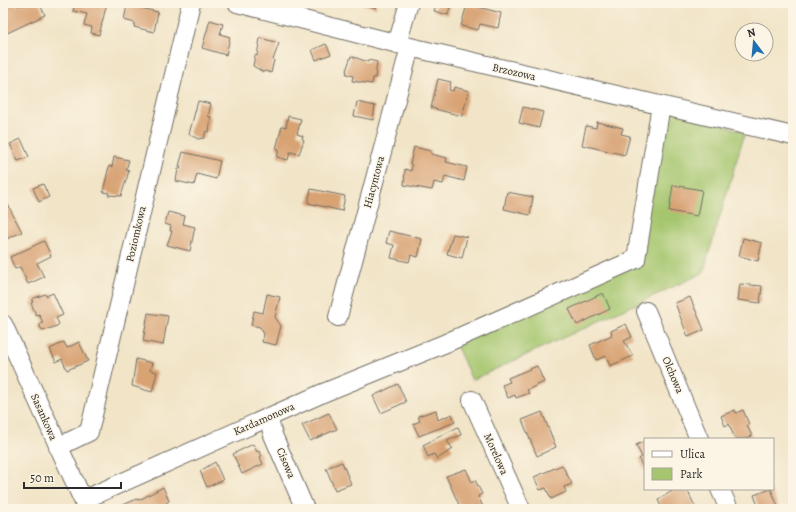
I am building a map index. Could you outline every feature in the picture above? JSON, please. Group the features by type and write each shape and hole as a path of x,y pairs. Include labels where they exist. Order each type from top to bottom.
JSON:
{"street":[{"name":"Poziomkowa","path":"58,447 89,432 191,3"},
{"name":"Brzozowa","path":"237,3 404,46 793,136"},
{"name":"Hiacyntowa","path":"338,317 404,46 409,3"},
{"name":"Kardamonowa","path":"85,504 268,417 446,343 636,259 660,105"},
{"name":"Olchowa","path":"646,311 700,438"},
{"name":"Sasankowa","path":"3,324 85,504"},
{"name":"Morelowa","path":"472,400 521,509"},
{"name":"Cisowa","path":"268,417 273,435 305,509"},
{"path":"720,490 729,509"}],"green space":[{"path":"664,106 745,132 703,273 472,380 450,332 633,256"}],"building":[{"path":"16,3 17,6 21,5 20,3 39,3 45,15 3,35 3,9"},
{"path":"75,3 107,3 99,35 91,33 92,27 84,25 87,14 73,11"},
{"path":"359,3 377,3 376,8"},
{"path":"437,3 451,3 448,15 434,11"},
{"path":"467,4 501,13 498,28 480,24 478,30 461,26"},
{"path":"127,5 158,12 154,32 134,27 135,23 124,20"},
{"path":"210,20 223,24 220,34 230,37 226,55 202,48"},
{"path":"260,38 279,43 273,60 271,73 266,71 263,72 253,66 255,55 257,56"},
{"path":"326,44 331,54 316,60 312,50"},
{"path":"351,56 368,62 369,60 377,62 375,78 373,78 372,84 352,81 353,76 346,74"},
{"path":"438,79 451,82 449,90 453,91 454,87 469,91 462,116 431,108"},
{"path":"198,101 211,104 208,116 211,117 209,132 206,131 204,138 198,139 189,134"},
{"path":"357,102 375,106 373,120 354,116"},
{"path":"523,107 543,112 539,128 519,123"},
{"path":"288,116 301,119 297,134 303,136 302,139 304,140 299,154 290,152 288,160 277,157 279,149 276,149 282,126 286,127"},
{"path":"597,122 623,128 621,134 630,136 625,155 582,145 586,126 596,128"},
{"path":"21,139 29,157 18,161 10,144"},
{"path":"414,147 431,151 431,154 447,158 446,162 467,167 464,181 445,176 443,184 434,182 432,190 404,185 405,169 411,171 412,165 410,164"},
{"path":"183,152 220,161 216,179 197,174 194,185 176,181 178,169 180,169 181,166 179,166"},
{"path":"114,157 129,160 126,170 129,171 121,196 108,195 109,193 103,192 109,166 112,167"},
{"path":"43,184 49,197 39,202 33,188"},
{"path":"673,185 702,190 697,216 669,211"},
{"path":"311,189 345,196 342,211 308,203"},
{"path":"507,192 533,197 530,215 504,209"},
{"path":"8,205 22,232 4,240 3,208"},
{"path":"168,212 185,216 183,224 195,227 190,251 167,245 172,231 170,231 171,226 165,224"},
{"path":"389,231 422,239 418,257 411,255 409,262 391,258 394,245 386,243"},
{"path":"453,234 467,237 462,258 447,254"},
{"path":"743,238 762,243 758,261 739,256"},
{"path":"44,241 51,256 37,263 44,277 28,284 20,267 15,269 10,257"},
{"path":"740,284 762,286 760,303 738,300"},
{"path":"53,293 63,315 56,318 59,324 57,326 43,331 40,324 43,323 39,314 36,315 31,303 33,302 32,299 45,294 46,296"},
{"path":"603,293 610,309 577,325 569,309"},
{"path":"267,294 280,297 275,317 281,326 276,345 262,342 264,334 260,327 251,325 254,311 263,313"},
{"path":"690,297 704,330 688,337 675,303"},
{"path":"148,313 168,316 163,345 143,341"},
{"path":"626,324 632,337 624,341 633,356 610,366 606,356 596,360 590,345 612,335 611,331"},
{"path":"64,342 67,348 79,342 88,361 67,370 62,359 56,362 50,349"},
{"path":"136,359 152,363 150,370 157,372 152,392 132,386"},
{"path":"537,366 544,382 527,390 529,393 516,398 515,395 508,398 502,385 510,382 508,378"},
{"path":"398,384 406,402 381,413 373,396"},
{"path":"436,410 438,420 452,414 455,422 419,436 413,424 420,421 418,416"},
{"path":"735,410 736,413 743,410 752,436 747,438 735,438 729,424 725,426 721,416"},
{"path":"542,412 556,447 537,456 522,420"},
{"path":"329,413 337,429 310,441 302,425"},
{"path":"458,427 461,435 447,441 453,449 437,459 434,454 428,457 423,445"},
{"path":"644,441 644,471 639,459 642,457 636,445"},
{"path":"253,444 257,452 259,451 262,456 260,457 263,464 242,474 233,454"},
{"path":"215,462 223,480 207,487 200,471"},
{"path":"342,462 351,484 335,490 326,468"},
{"path":"562,465 572,484 564,487 566,492 551,499 546,488 540,490 534,477"},
{"path":"466,469 472,482 475,480 482,494 478,496 484,509 461,509 446,476"},
{"path":"163,487 169,501 166,503 168,507 164,509 125,509 123,505 143,498"},
{"path":"687,490 696,509 662,509 658,500 672,491"},
{"path":"771,490 779,509 759,509 754,495"}]}
